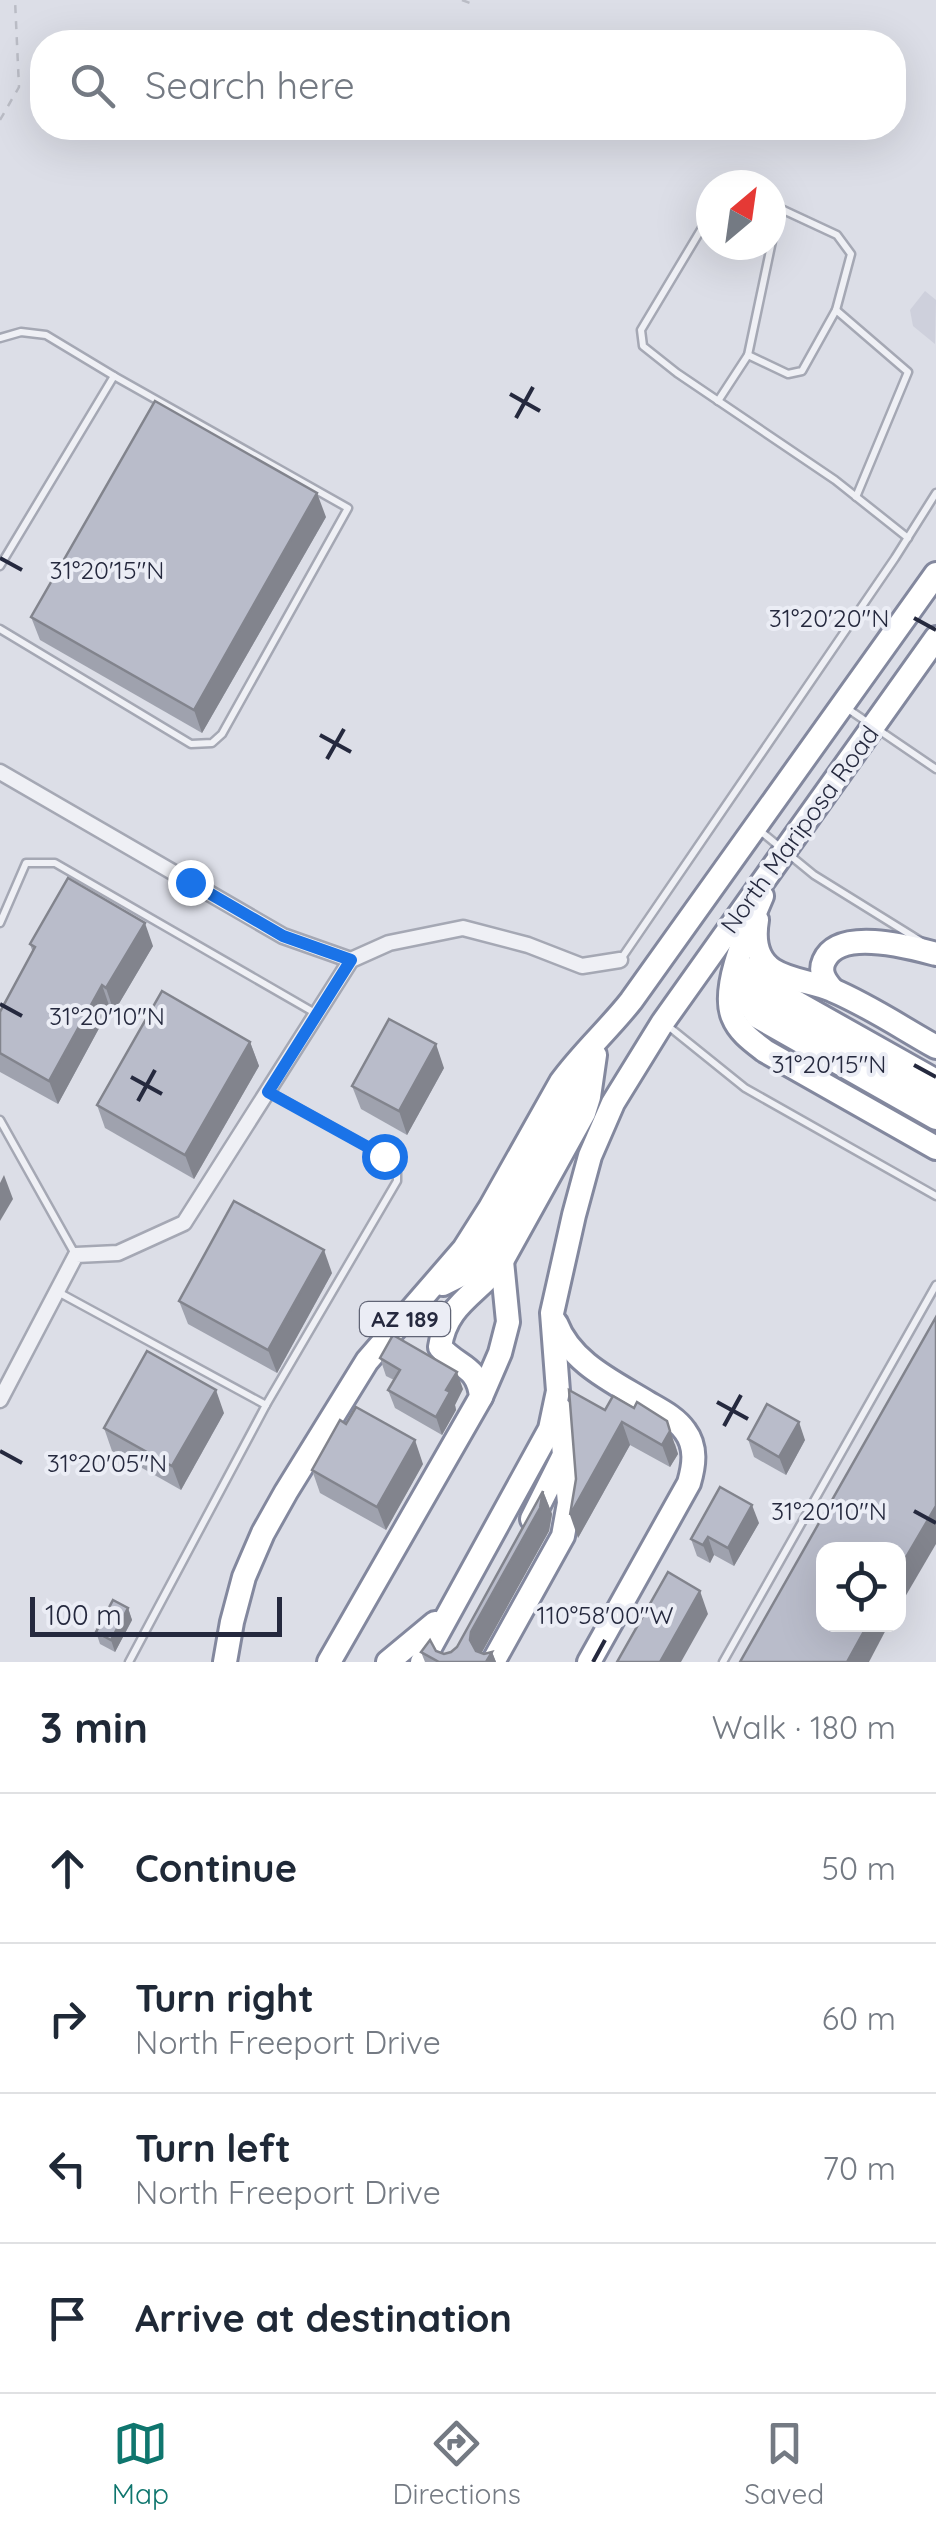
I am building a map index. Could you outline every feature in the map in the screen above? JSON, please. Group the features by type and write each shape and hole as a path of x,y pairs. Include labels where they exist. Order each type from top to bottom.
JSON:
{"highway":[{"name":"North Mariposa Road","path":"756,828 936,574"},
{"name":"North Mariposa Road","path":"493,1662 563,1536 569,1503 552,1313 590,1156 613,1103 663,1022 936,638"},
{"name":"AZ 189","path":"225,1662 244,1576 263,1533 368,1361 464,1250 561,1082 631,1001 756,828"},
{"path":"776,864 744,939 752,984 772,1006 936,1100"},
{"path":"776,864 730,1007 734,1020 764,1052 936,1148"},
{"path":"832,989 821,968 825,956 839,946 866,942 900,944 936,952"},
{"path":"747,956 763,960 773,970 936,1064"},
{"path":"747,956 773,988 936,1082"},
{"path":"747,956 746,1001 758,1016 936,1118"},
{"path":"747,956 737,1002 754,1029 936,1135"},
{"path":"773,970 832,989 936,1047"},
{"path":"631,1001 663,1022"},
{"name":"AZ 189","path":"430,1292 461,1275 482,1257 611,1027"},
{"name":"AZ 189","path":"482,1398 480,1382 470,1369 440,1347 442,1332 462,1300 502,1261 584,1112 596,1055"},
{"path":"330,1662 482,1398 508,1322 502,1261"},
{"path":"552,1313 563,1341 578,1357 674,1418 688,1433 693,1449 689,1483 589,1662"},
{"path":"402,1660 458,1596 550,1429 558,1391"},
{"path":"520,1541 564,1455"},
{"path":"402,1660 458,1596"}],"street":[{"path":"0,772 283,936 351,960"},
{"path":"0,1400 76,1255 118,1252 184,1223 351,960 389,943 463,928 528,945 582,966 620,960"}],"lane":[{"path":"748,355 788,374 802,372 836,310 850,254 837,235 786,211"},
{"path":"696,238 641,330 643,346 676,373 856,496 908,538"},
{"path":"718,401 748,355 765,260"},
{"path":"836,310 908,372 856,496"},
{"path":"0,338 21,332 46,335 348,508 222,734 212,744 191,744 0,629"},
{"path":"0,566 114,376"},
{"path":"620,960 936,493"},
{"path":"843,706 936,769"},
{"path":"756,828 776,864 814,874 936,952"},
{"path":"0,922 26,863 55,863 316,1014"},
{"path":"663,1022 745,1088 936,1196"},
{"path":"129,1662 266,1406 398,1181 397,1169 384,1156 268,1092"},
{"path":"0,1120 76,1255"},
{"path":"723,1662 936,1285"},
{"path":"57,1291 266,1406"}],"path":[{"path":"0,120 19,87 15,0"},
{"path":"462,0 470,3"}],"shaded area":[{"path":"925,291 936,300 935,344 913,326 910,310"}],"building":[{"path":"155,401 317,493 194,710 31,617"},
{"path":"68,878 145,923 106,988 102,985 49,1081 0,1053 0,1012 35,947 30,944"},
{"path":"162,991 250,1042 185,1155 97,1105"},
{"path":"389,1019 436,1044 399,1111 352,1086"},
{"path":"234,1201 324,1250 268,1350 179,1301"},
{"path":"936,1317 936,1506 906,1557 906,1542 816,1542 816,1632 864,1632 847,1662 740,1662"},
{"path":"393,1335 457,1372 436,1417 388,1390 400,1370 380,1358"},
{"path":"147,1351 216,1390 172,1466 104,1428"},
{"path":"569,1390 605,1410 613,1396 634,1408 637,1402 667,1421 670,1431 662,1445 622,1422 570,1515 576,1479"},
{"path":"767,1404 799,1422 779,1457 748,1439"},
{"path":"356,1407 415,1440 377,1507 312,1470 340,1420 346,1424"},
{"path":"720,1487 752,1505 728,1548 708,1537 703,1545 691,1539"},
{"path":"543,1491 540,1508 471,1632 470,1640 476,1651 492,1652 486,1662 439,1662 421,1652 430,1640 436,1651 444,1654 457,1647"},
{"path":"668,1572 700,1591 660,1662 617,1662"},
{"path":"113,1600 128,1608 111,1640 96,1632"}],"route":[{"path":"190,882 283,936 351,960 268,1092 384,1156"}]}
